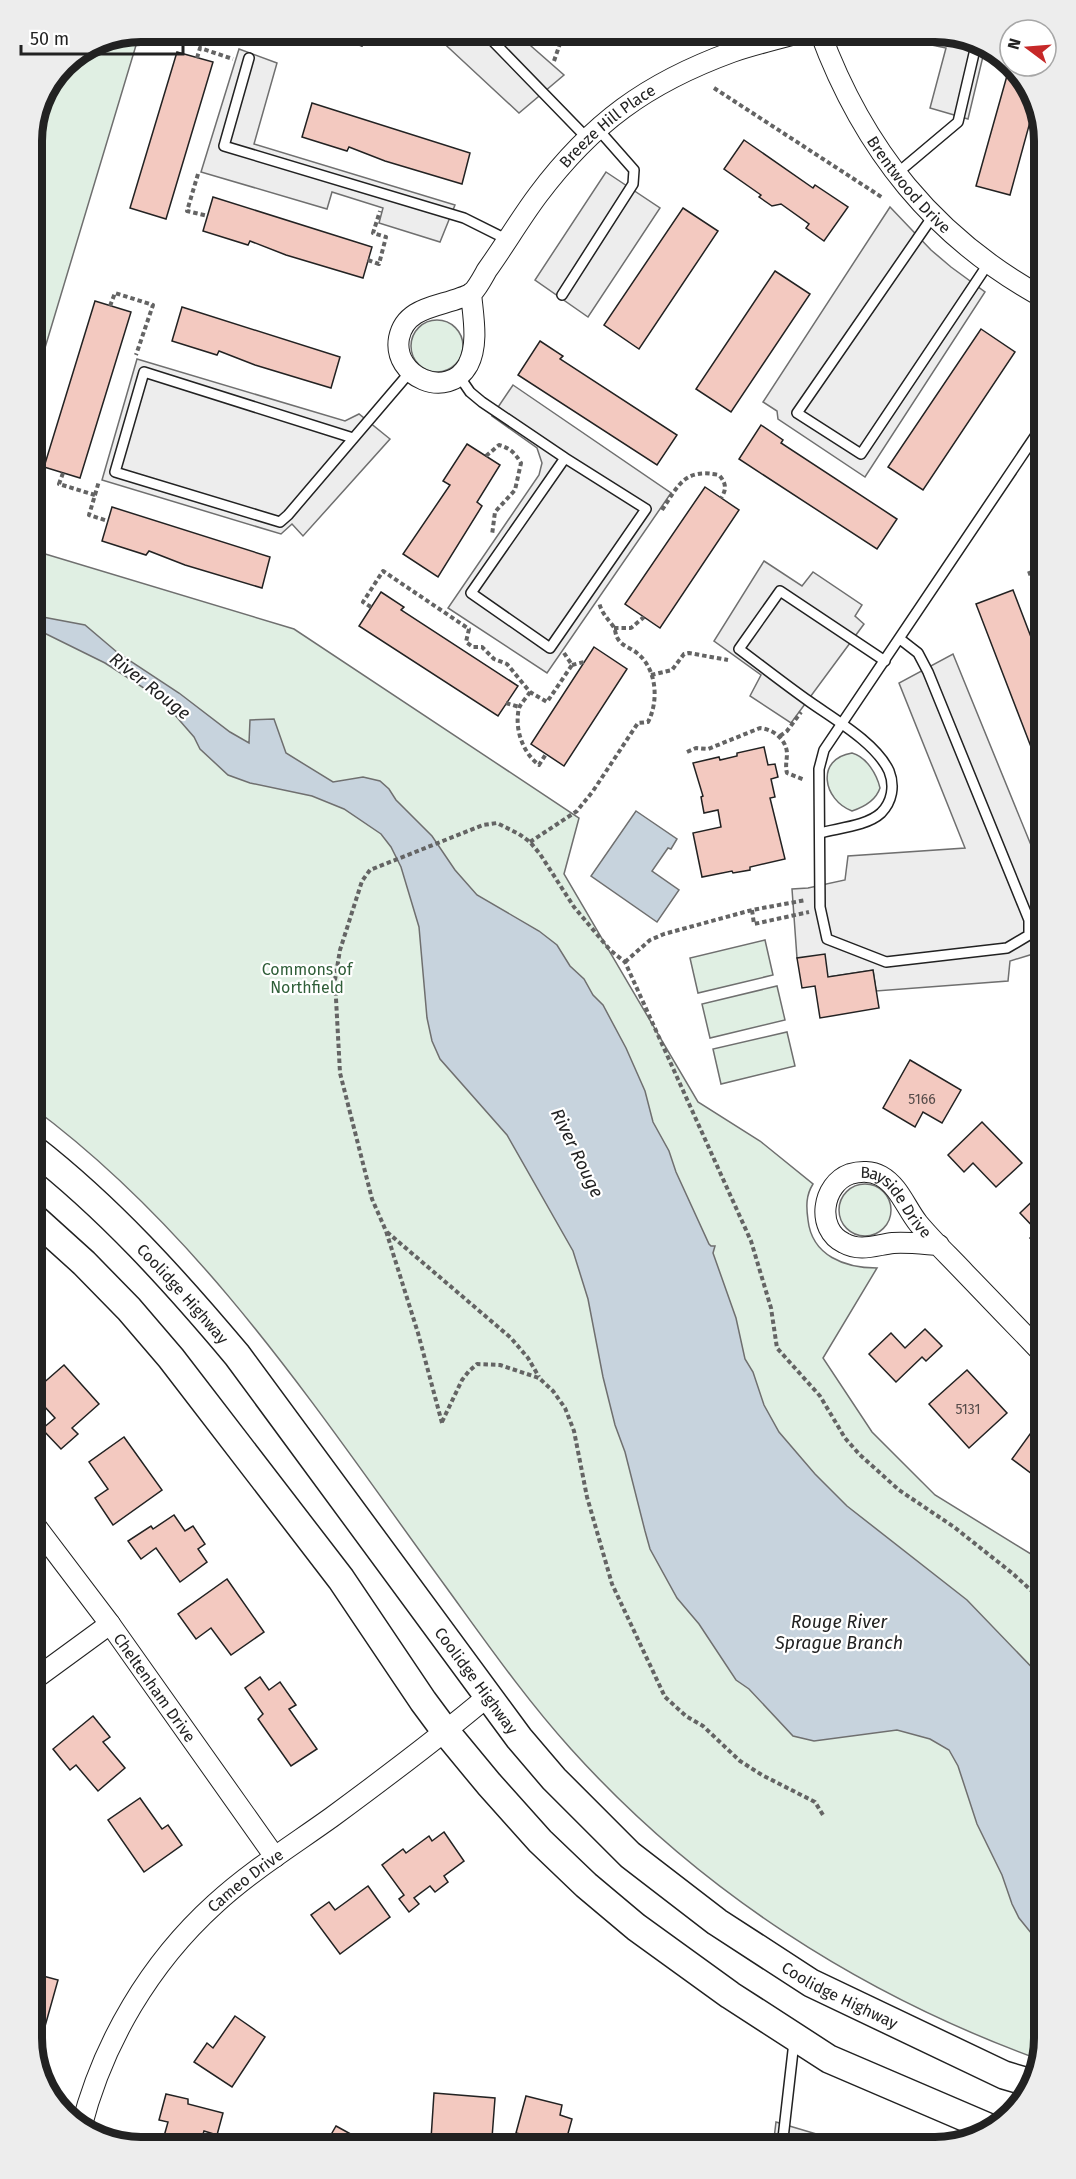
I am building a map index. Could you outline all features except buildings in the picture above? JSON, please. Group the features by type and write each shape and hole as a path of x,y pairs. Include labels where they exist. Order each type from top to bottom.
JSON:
{"main road":[{"name":"Coolidge Highway","path":"42,1156 60,1170 156,1261 230,1347 487,1697 554,1779 630,1855 717,1922 810,1983 1004,2075 1024,2081"},
{"path":"42,1225 84,1263 129,1309 179,1367 341,1579 446,1732 540,1841 636,1928 730,1995 829,2059 982,2125"}],"street":[{"name":"Breeze Hill Place","path":"471,294 535,198 560,166 592,133 635,98 673,76 733,52 768,42"},
{"name":"Brentwood Drive","path":"824,42 853,108 895,175 956,238 988,264 1034,293"},
{"path":"471,294 473,348 467,368 459,376 437,383 427,382 410,372 401,360 399,349 402,330 409,319 420,311 471,294"},
{"name":"Bayside Drive","path":"939,1245 903,1243 863,1248 841,1242 828,1226 825,1211 826,1200 832,1187 851,1174 872,1172 881,1176 896,1190 918,1222 1034,1345"},
{"name":"Cheltenham Drive","path":"42,1534 110,1624 275,1857"},
{"path":"42,1674 110,1624"},
{"name":"Cameo Drive","path":"80,2116 118,2029 159,1966 181,1939 215,1904 275,1857 446,1732 487,1697"}],"lane":[{"path":"495,42 634,170 633,184 562,295"},
{"path":"895,175 958,122 975,51"},
{"path":"249,58 224,146 464,218 508,240"},
{"path":"933,216 797,414 861,454 988,264"},
{"path":"353,438 144,372 115,472 280,522 353,438 410,372"},
{"path":"459,376 470,392 482,402 646,509 550,648 471,593 565,458"},
{"path":"900,639 918,653 928,672 1029,920 1029,935 1007,948 886,962 826,939 820,897 819,769 824,750 1034,438"},
{"path":"820,833 864,822 879,814 891,801 892,784 889,771 876,753 842,724 739,649 780,591 885,661"},
{"path":"783,2137 795,2037"}],"path":[{"path":"554,61 561,42"},
{"path":"197,58 200,48 233,59"},
{"path":"714,88 883,198"},
{"path":"198,174 187,211 208,216"},
{"path":"368,260 379,264 386,237 374,233 380,211"},
{"path":"111,306 115,293 153,305 136,355"},
{"path":"486,456 499,446 507,447 521,463 515,490 495,512 493,518 495,524 491,531 493,537"},
{"path":"660,513 677,488 689,476 703,472 719,475 725,482 726,491 721,498"},
{"path":"63,473 59,484 95,495"},
{"path":"99,481 89,515 108,521"},
{"path":"371,607 363,602 383,571 469,629 466,642 473,647 482,647 494,658 507,664 530,692 547,702 572,665 584,662"},
{"path":"1029,572 1034,585"},
{"path":"530,842 577,811 638,723 648,722 656,698 651,675 645,662 637,653 618,640 615,628 600,608 599,602"},
{"path":"615,628 631,628 644,617"},
{"path":"563,652 572,665"},
{"path":"651,675 672,670 684,654 689,653 730,660"},
{"path":"530,692 519,707 523,748 529,758 539,765 546,754"},
{"path":"506,703 519,707"},
{"path":"780,736 792,725"},
{"path":"687,752 696,748 708,749 760,728 767,729 780,736 786,747 787,773 804,780 819,781"},
{"path":"539,1378 500,1365 477,1364 462,1380 442,1423 418,1333 386,1231 372,1199 340,1073 335,980 340,950 362,881 370,870 379,865 483,825 497,823 530,842 574,907 610,950 626,962 752,1241 771,1308 777,1348 820,1396 845,1438 860,1455 899,1490 954,1527 1012,1573 1034,1595"},
{"path":"626,962 650,940 664,934 752,910 820,897"},
{"path":"752,910 754,924 821,910"},
{"path":"386,1231 511,1338 528,1358 539,1378 566,1408 574,1431 587,1497 612,1584 665,1697 686,1716 703,1726 740,1761 815,1802 823,1815"}],"green space":[{"path":"137,42 42,358 42,135 45,116 52,97 62,81 76,67 103,50"},
{"path":"437,320 451,324 459,332 463,346 459,360 451,368 437,372 423,368 415,360 411,346 415,332 423,324"},
{"name":"Commons of Northfield","path":"42,553 294,629 579,818 564,874 698,1102 760,1141 813,1184 807,1201 808,1220 816,1243 823,1251 832,1258 853,1266 877,1268 823,1358 872,1432 935,1495 1034,1556 1034,2038 1032,2057 972,2033 908,2003 846,1970 786,1933 728,1892 673,1848 621,1800 571,1749 522,1690 257,1330 152,1212 94,1157 42,1115"},
{"path":"852,753 862,758 870,767 880,788 869,802 852,811 842,806 835,798 827,780 832,763"},
{"path":"765,940 773,975 698,993 690,958"},
{"path":"777,986 785,1020 710,1038 702,1004"},
{"path":"787,1032 795,1066 721,1084 713,1049"},
{"path":"865,1184 875,1186 883,1192 889,1200 891,1210 889,1220 883,1228 875,1234 865,1236 855,1234 847,1228 841,1220 839,1210 841,1200 847,1192 855,1186"}],"shaded area":[{"path":"442,42 526,42 564,75 519,113"},
{"path":"917,42 954,44 983,55 968,119 930,108 946,48"},
{"path":"239,49 277,63 254,144 455,205 440,242 379,223 383,208 332,192 327,209 201,172"},
{"path":"606,172 660,208 588,317 535,280"},
{"path":"890,207 931,250 985,292 865,477 778,419 777,411 763,402"},
{"path":"137,359 345,421 359,414 390,439 303,536 292,524 281,534 102,480"},
{"path":"513,385 671,493 547,673 448,608 539,475 542,463 537,448 492,416"},
{"path":"764,561 802,586 813,572 862,605 855,616 864,624 791,723 750,696 761,675 714,641"},
{"path":"953,654 1034,852 1034,953 1010,961 1008,981 876,991 873,970 828,977 797,958 792,889 845,880 848,856 965,848 899,683"},
{"path":"776,2122 826,2137 774,2137"}],"water":[{"name":"Rouge River Sprague Branch","path":"42,617 85,625 118,653 249,743 250,720 274,719 286,753 333,782 363,777 380,781 432,836 455,870 477,895 539,931 557,945 570,966 584,979 593,995 603,1005 626,1048 645,1091 653,1122 669,1151 676,1172 709,1244 715,1246 713,1253 736,1318 745,1359 753,1372 764,1405 779,1432 815,1474 847,1506 967,1600 1034,1670 1034,1937 1019,1918 1012,1904 1002,1875 977,1824 958,1766 949,1750 930,1739 897,1730 814,1741 793,1736 749,1689 736,1680 699,1624 677,1598 650,1549 625,1452 615,1425 588,1299 573,1251 507,1135 440,1059 432,1041 427,1018 419,927 401,867 391,847 381,834 344,809 312,796 250,783 228,775 200,749 194,737 161,699 105,663 42,632"},
{"path":"636,811 677,839 652,871 679,890 657,922 591,876"}],"water label":[{"name":"River Rouge","path":"150,686"},
{"name":"River Rouge","path":"577,1153"}]}
